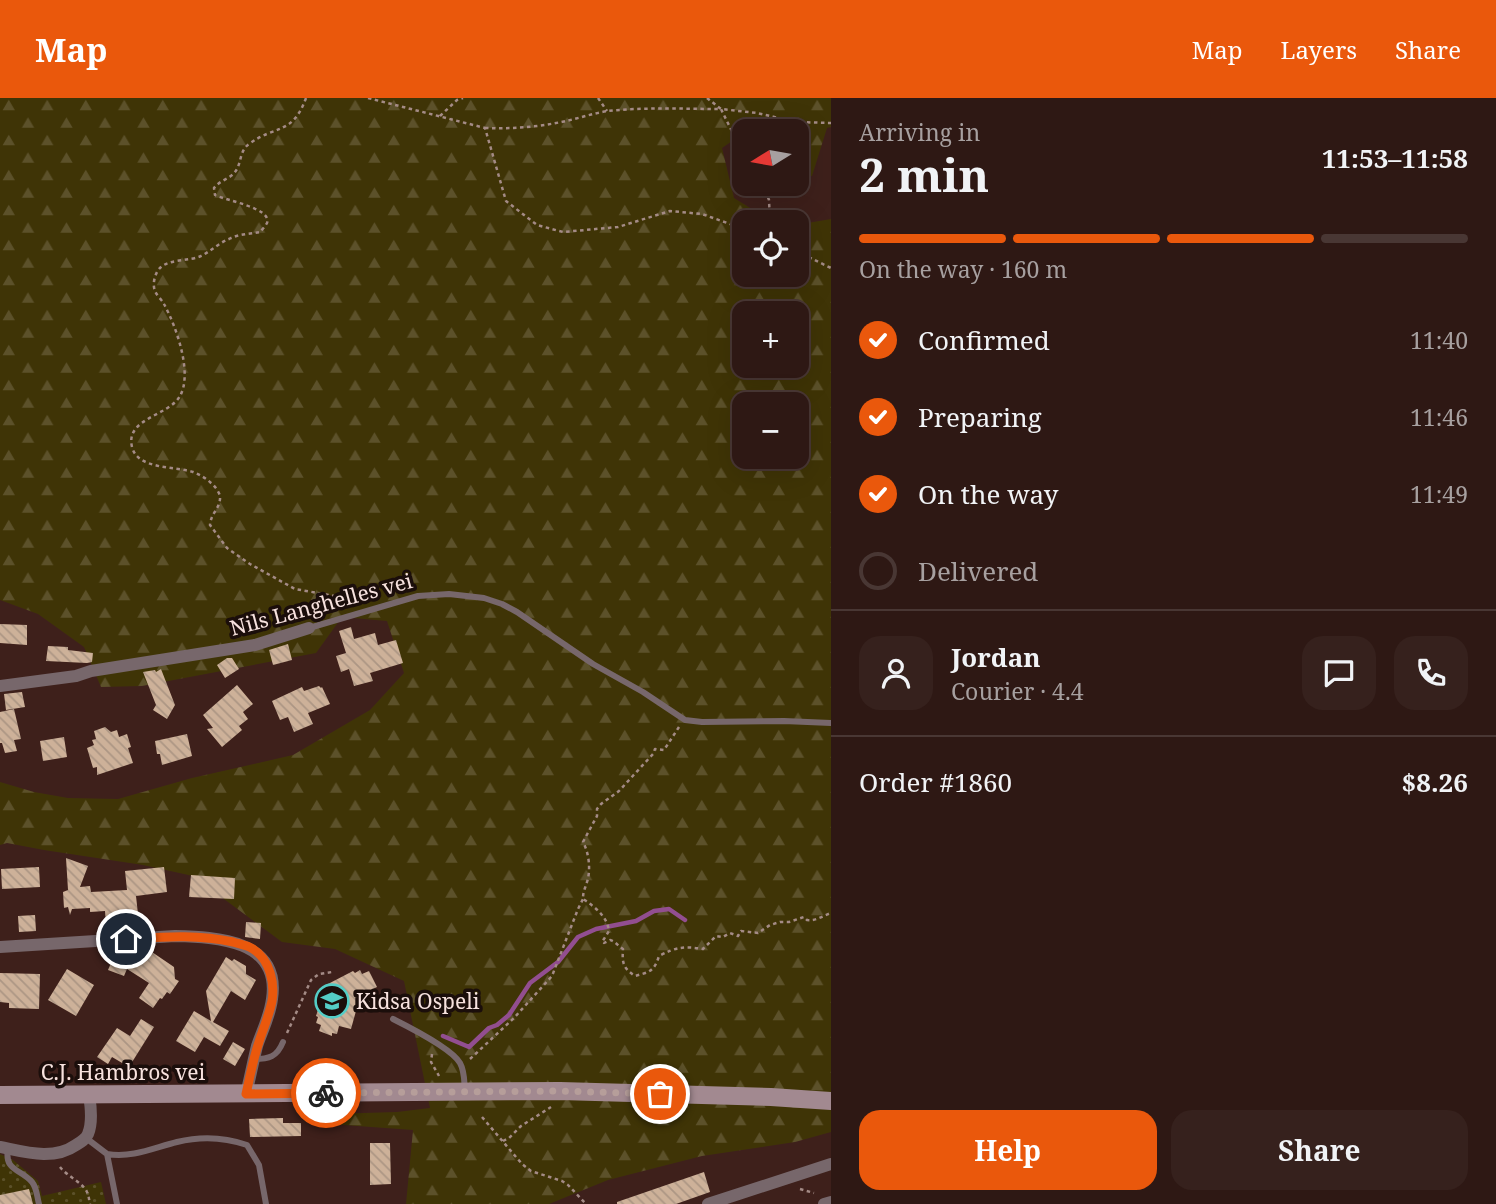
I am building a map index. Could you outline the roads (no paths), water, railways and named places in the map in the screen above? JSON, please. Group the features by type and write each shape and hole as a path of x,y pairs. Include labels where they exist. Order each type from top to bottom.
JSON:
{"main road":[{"name":"C.J. Hambros vei","path":"0,1095 560,1091 831,1101"}],"street":[{"name":"Nils Langhelles vei","path":"0,686 76,676 91,671 255,645 309,628"},
{"path":"0,947 175,936 220,939 253,949 263,958 272,976 273,985 268,1017 246,1094"},
{"path":"4,1148 49,1154 68,1150 86,1138 91,1121 89,1095"},
{"path":"708,1204 831,1164"}],"lane":[{"name":"Nils Langhelles vei","path":"309,628 418,596 449,594 484,598 517,612 593,664 685,720 831,723"},
{"path":"393,1019 457,1058 464,1073 465,1092"},
{"path":"254,1059 271,1058 284,1042"},
{"path":"86,1138 107,1154 120,1156 198,1139 222,1139 247,1145 259,1165 266,1204"},
{"path":"4,1148 10,1165 35,1185 38,1204"},
{"path":"107,1154 117,1204"}],"waterway":[{"path":"443,1036 469,1047 489,1028 509,1015 530,983 558,962 578,937 596,929 636,921 654,911 669,909 685,920"}],"place":[{"name":"Kidsa Ospeli","path":"332,1001"}]}
